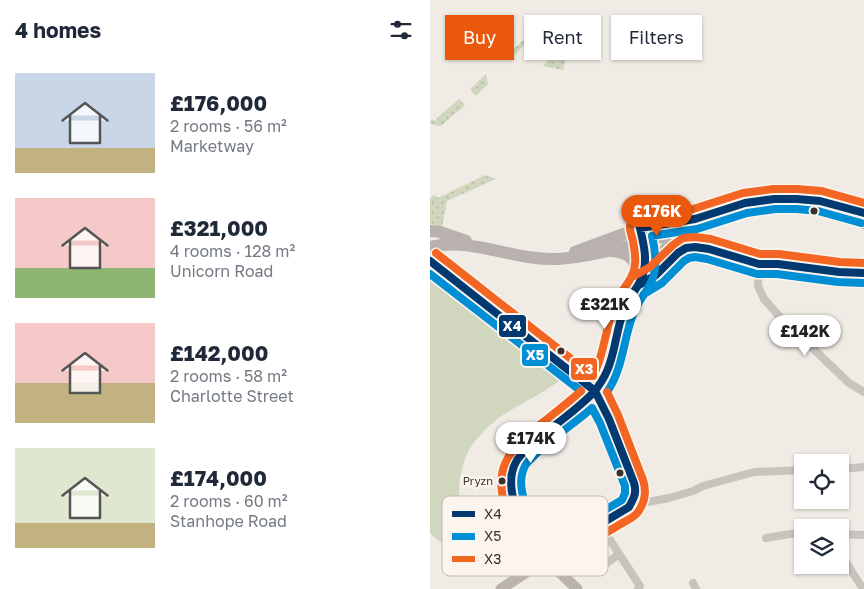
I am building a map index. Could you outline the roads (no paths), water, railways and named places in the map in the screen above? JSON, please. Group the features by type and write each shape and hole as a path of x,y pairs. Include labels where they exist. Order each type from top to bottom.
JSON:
{"main road":[{"path":"556,259 642,228 695,219 745,203 774,199 797,199 820,201 864,213"},
{"path":"430,247 450,244 462,245 528,258 556,259 584,256 700,227 745,212 790,207 818,209 852,218 864,224"},
{"path":"430,231 444,233 483,248"},
{"path":"430,241 441,240 462,245"},
{"path":"610,250 625,253 632,259 636,265 639,285"}],"street":[{"path":"639,285 646,266 646,241 642,228"},
{"path":"513,496 512,476 516,462 534,443 575,410 596,390 608,370 625,306 666,247 681,232"},
{"path":"639,285 656,275 678,253 686,248 695,247 709,249 759,264 778,264 839,272 864,273"},
{"path":"430,261 596,390"},
{"path":"759,264 758,286 764,299 779,316 849,383 864,392"},
{"path":"849,468 864,467"},
{"path":"608,520 629,507 634,499 648,502 669,498 703,486 754,472 794,470"},
{"path":"766,538 794,534"},
{"path":"849,534 864,535"},
{"path":"610,540 640,586 638,589"},
{"path":"608,562 619,554"},
{"path":"849,567 863,589"},
{"path":"501,589 520,576"},
{"path":"564,576 577,589"}],"place":[{"name":"Pryzn","path":"502,481"}]}
